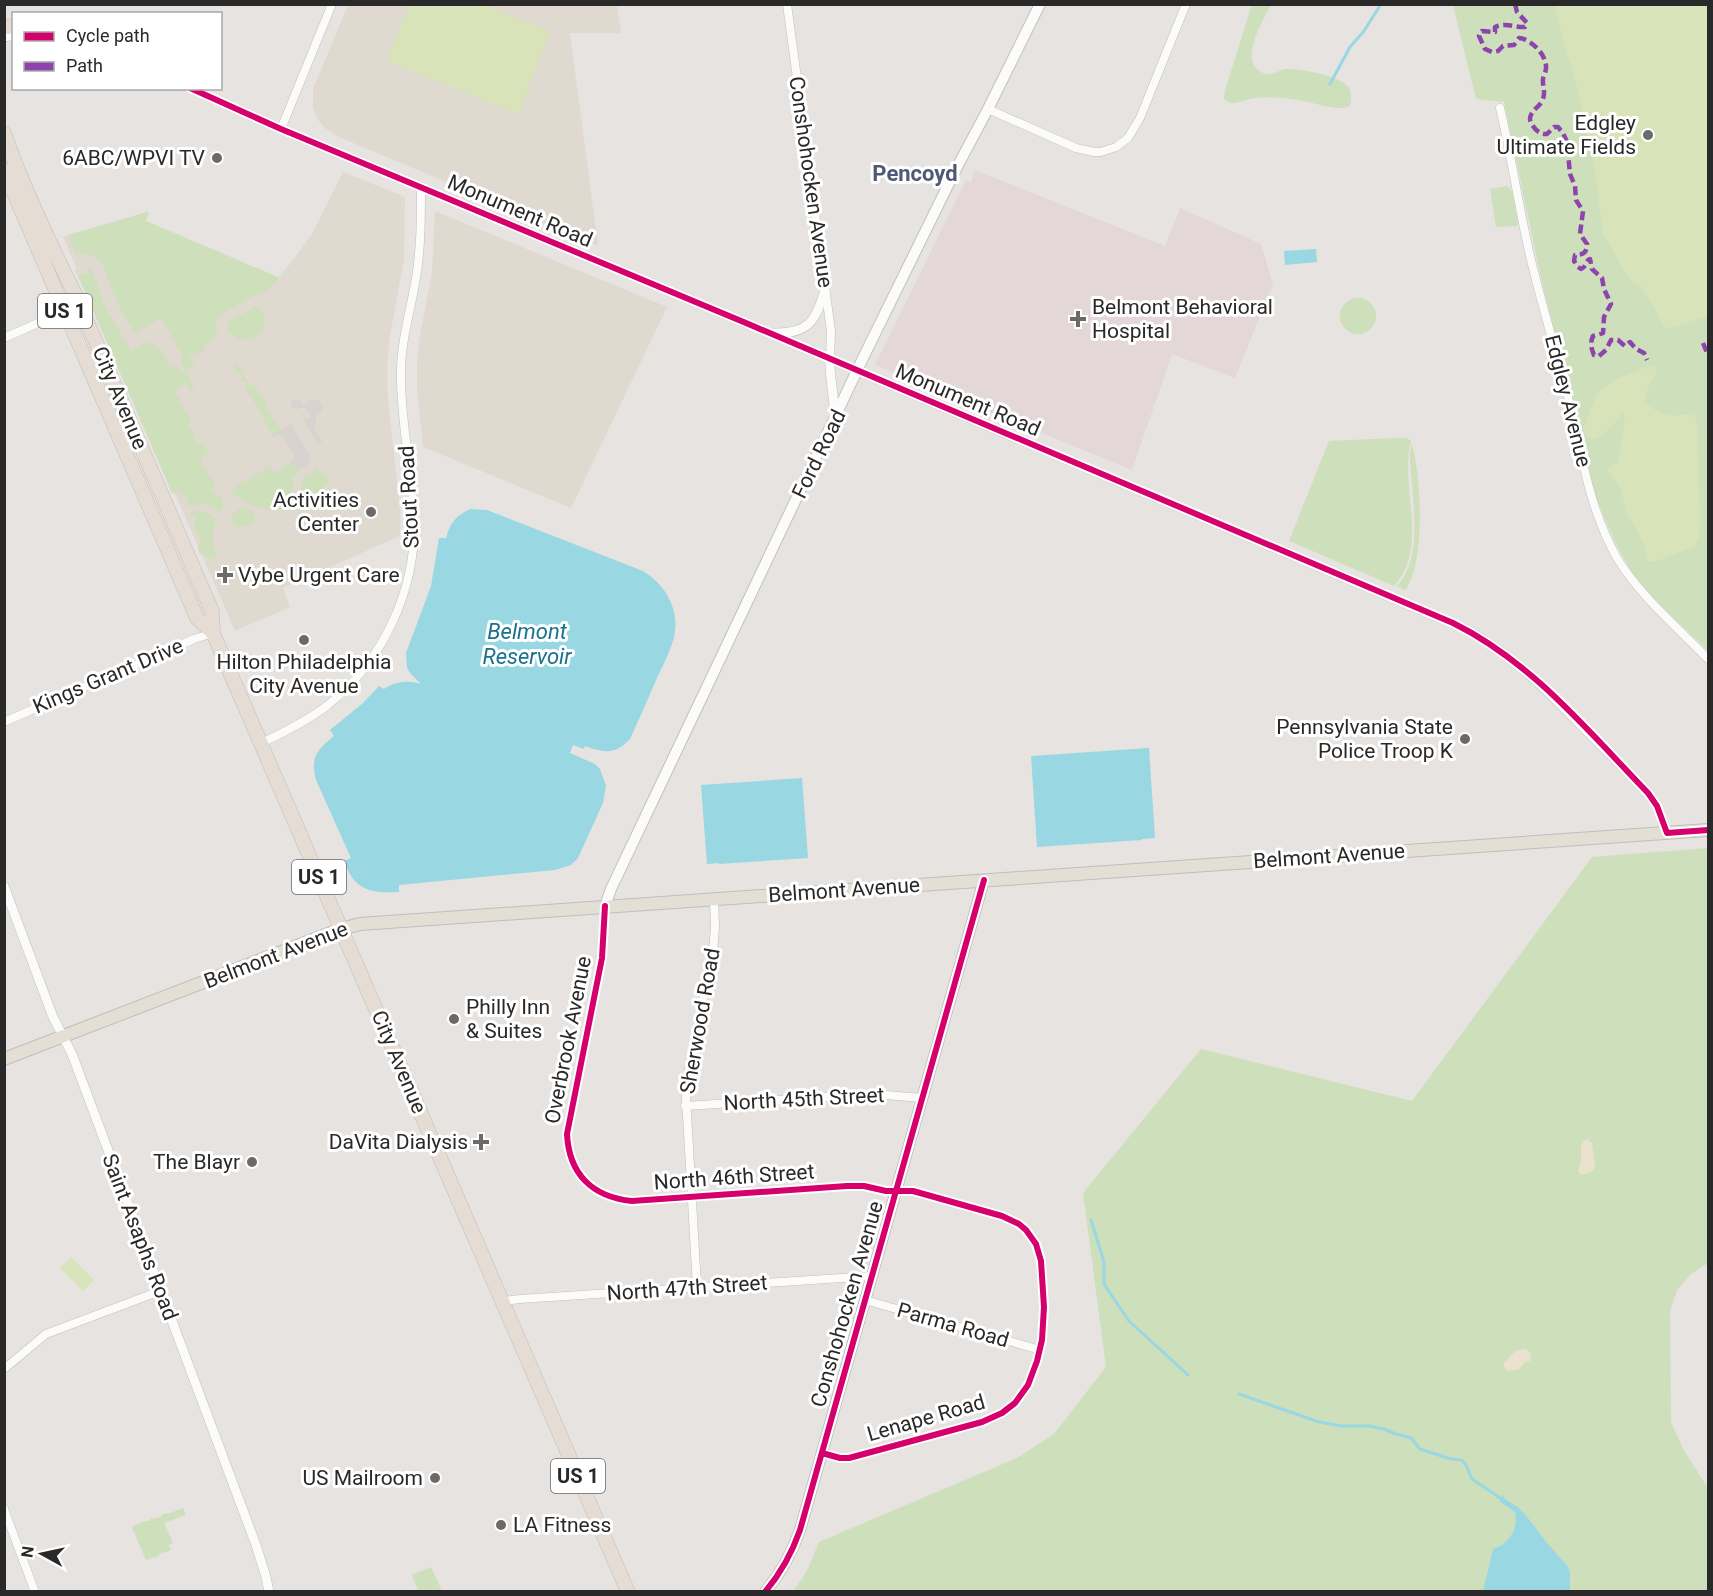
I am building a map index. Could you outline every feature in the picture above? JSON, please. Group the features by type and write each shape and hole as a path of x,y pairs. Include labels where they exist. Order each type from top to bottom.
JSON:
{"highway":[{"name":"City Avenue","path":"4,133 212,611 213,633 628,1592"},
{"name":"City Avenue","path":"4,170 197,618 213,633"},
{"path":"153,514 160,518 171,518"}],"main road":[{"name":"Ford Road","path":"605,906 611,889 858,371 956,169 1040,4"},
{"name":"Belmont Avenue","path":"4,1059 341,929 360,924 1708,830"},
{"name":"Conshohocken Avenue","path":"765,1592 794,1547 984,880"}],"street":[{"path":"281,129 332,4"},
{"name":"Conshohocken Avenue","path":"787,4 831,339 830,359"},
{"path":"988,109 1077,148 1101,152 1116,147 1128,138 1140,118 1186,4"},
{"name":"Monument Road","path":"194,90 281,129 830,359 1473,633 1497,648 1535,678 1625,770 1652,799 1661,814 1667,833"},
{"name":"Edgley Avenue","path":"1500,108 1531,259 1559,361 1590,492 1601,525 1616,556 1633,580 1708,659"},
{"name":"Stout Road","path":"261,743 312,716 353,682 384,640 405,591 412,556 414,523 401,369 403,344 418,265 421,187"},
{"path":"767,333 790,332 808,326 819,310 825,290"},
{"path":"4,338 65,311"},
{"path":"830,359 834,401 833,424"},
{"name":"Kings Grant Drive","path":"4,722 194,639 213,633"},
{"name":"Saint Asaphs Road","path":"4,886 53,1017 72,1054 256,1545 269,1592"},
{"name":"Sherwood Road","path":"697,1287 685,1106 687,1079 713,952 714,899"},
{"name":"Overbrook Avenue","path":"581,1177 571,1159 567,1134 602,958 605,906"},
{"name":"North 45th Street","path":"685,1106 874,1094 922,1098"},
{"name":"North 46th Street","path":"581,1177 598,1192 632,1201 864,1186 879,1190 913,1191 1002,1216 1026,1230 1036,1244 1041,1261 1044,1307 1040,1350"},
{"name":"North 47th Street","path":"503,1301 872,1276"},
{"path":"4,1369 46,1334 160,1291"},
{"name":"Parma Road","path":"865,1300 1040,1350"},
{"name":"Lenape Road","path":"822,1454 849,1458 996,1417 1015,1403 1025,1391 1040,1350"},
{"path":"4,1509 35,1592"}],"shaded area":[{"path":"348,5 617,5 621,33 570,33 598,246 339,137 326,129 318,120 313,108 313,89"},
{"name":"Belmont Behavioral Hospital","path":"975,170 1165,246 1180,208 1261,244 1273,284 1235,378 1172,354 1132,470 875,365 966,180 971,182"},
{"path":"343,172 405,197 404,259 390,336 387,368 388,399 400,508 400,536 283,588 290,607 235,631 63,237 131,218 279,279 312,234"},
{"path":"435,211 667,307 571,508 423,447 417,364 419,340 432,273"},
{"path":"296,399 304,405 312,399 319,401 322,405 322,410 316,416 314,428 322,442 318,444 304,421 311,417 306,409 302,407 296,410 291,407 291,402"},
{"path":"291,424 311,457 308,466 304,469 294,467 289,463 295,458 283,436 278,435 272,438 271,436"}],"green space":[{"path":"1252,4 1271,5 1254,42 1253,62 1257,69 1266,74 1285,69 1302,70 1338,80 1349,88 1350,106 1334,108 1275,97 1255,98 1235,103 1224,99"},
{"path":"409,5 483,5 550,31 518,114 387,61"},
{"path":"1453,5 1708,5 1708,651 1656,601 1637,579 1619,549 1594,491 1541,278 1504,102 1476,99"},
{"name":"Edgley Ultimate Fields","path":"1555,5 1708,5 1708,316 1666,329 1642,287 1632,283 1603,234 1596,177 1579,94"},
{"path":"1507,186 1512,191 1517,226 1496,227 1490,189"},
{"path":"147,212 149,214 146,221 278,277 291,263 268,290 258,293 219,316 215,327 218,335 204,346 205,350 194,356 190,354 194,364 186,372 194,388 193,391 191,392 186,383 174,390 191,422 188,424 194,431 197,444 203,443 209,453 200,459 216,486 211,489 215,496 220,494 223,501 222,512 203,504 187,506 188,497 180,494 179,491 172,493 75,269 79,275 87,273 89,268 92,270 106,308 131,351 143,343 153,343 163,353 169,365 177,366 180,371 186,371 180,361 183,356 161,318 134,332 118,305 102,263 94,256 75,254 68,235"},
{"path":"1358,298 1371,303 1376,316 1371,329 1358,334 1345,329 1340,316 1345,303"},
{"path":"255,306 264,316 261,332 256,337 248,339 241,340 234,337 229,332 227,323"},
{"path":"236,362 250,386 254,384 281,430 272,435 245,388 247,383 240,380 242,374 235,372 237,368 233,364"},
{"path":"1652,366 1657,369 1646,393 1645,403 1665,414 1695,416 1700,520 1699,537 1695,546 1657,561 1647,561 1645,548 1627,512 1620,487 1608,471 1608,468 1618,462 1625,414 1622,412 1611,428 1595,439 1587,437 1583,429 1594,401 1603,389 1623,377"},
{"path":"1407,438 1411,441 1408,478 1412,535 1405,570 1394,586 1289,541 1329,441"},
{"path":"1412,444 1418,477 1419,540 1412,577 1405,590 1397,586 1405,575 1413,550 1414,522 1410,458"},
{"path":"290,463 300,468 298,473 293,473 296,474 292,478 294,481 288,507 273,510 258,507 243,501 232,491 235,486 269,466 275,473"},
{"path":"315,468 331,480 323,489 301,502 299,495 304,476 311,474"},
{"path":"241,508 255,515 255,522 250,526 237,527 231,522 234,512"},
{"path":"195,511 208,513 216,519 212,537 217,555 209,559 204,553 200,554 198,549 201,541 194,526 197,518 190,515"},
{"path":"1708,848 1708,1263 1691,1274 1677,1290 1670,1311 1671,1422 1683,1449 1708,1488 1708,1591 793,1592 807,1571 819,1542 1017,1458 1054,1434 1106,1367 1083,1193 1201,1049 1412,1101 1592,857"},
{"path":"71,1257 94,1280 83,1291 60,1268"},
{"path":"183,1508 186,1515 164,1523 173,1543 169,1545 171,1550 146,1560 132,1527"},
{"path":"431,1567 442,1591 418,1591 412,1575"}],"sand":[{"path":"1587,1139 1592,1143 1595,1167 1589,1173 1580,1174 1578,1171 1581,1146"},
{"path":"1524,1349 1529,1351 1530,1361 1525,1362 1518,1370 1508,1371 1504,1363 1515,1351"}],"water":[{"path":"1316,249 1317,262 1285,265 1284,251"},
{"name":"Belmont Reservoir","path":"471,509 487,510 643,571 666,593 674,612 675,633 667,657 630,739 619,748 609,751 585,746 584,749 573,745 570,753 595,764 600,769 606,786 603,803 578,858 571,865 555,870 399,885 399,892 372,891 358,884 348,871 344,861 351,858 316,780 314,765 316,755 334,736 330,730 363,703 379,686 384,689 402,682 421,684 407,668 406,653 431,586 439,538 446,538 454,520"},
{"path":"1149,748 1155,838 1037,847 1031,756"},
{"path":"802,778 808,858 707,864 701,785"},
{"path":"1503,1495 1520,1509 1568,1567 1570,1591 1483,1591 1493,1549 1508,1540 1516,1524 1515,1512 1499,1501"}],"waterway":[{"path":"1330,84 1350,47 1364,31 1381,4"},
{"path":"1091,1220 1104,1262 1104,1284 1129,1321 1188,1375"},
{"path":"1239,1394 1319,1422 1342,1426 1369,1426 1411,1438 1420,1449 1451,1459 1462,1460 1472,1479 1503,1500"}],"marked path":[{"path":"1515,4 1517,12 1527,23 1525,27 1499,26 1495,27 1495,32 1482,31 1479,36 1485,49 1492,52 1498,51 1503,46 1514,45 1519,38 1524,39 1537,48 1546,63 1543,80 1544,96 1531,114 1530,120 1536,130 1544,134 1558,127 1567,142 1570,174 1575,186 1576,200 1583,211 1580,234 1587,244 1582,254 1575,255 1574,261 1581,269 1590,259 1592,269 1602,278 1611,304 1604,317 1603,333 1593,336 1591,343 1594,355 1599,356 1606,350 1611,340 1618,340 1625,346 1630,342 1644,353 1647,360"},
{"path":"1703,343 1708,355"}],"cycle path":[{"path":"194,90 281,129 746,323 1453,623 1508,657 1558,699 1648,793 1657,806 1667,833 1708,830"},
{"path":"765,1592 786,1562 800,1530 984,880"},
{"path":"605,906 602,958 567,1134 572,1161 585,1181 594,1189 618,1199 632,1201 847,1186 864,1186 886,1191 913,1191 1002,1216 1019,1224 1036,1244 1041,1261 1044,1307 1042,1340 1028,1385 1015,1403 1002,1413 982,1422 849,1458 822,1453"}],"place":[{"name":"Edgley Ultimate Fields","path":"1648,135"},
{"name":"6ABC/WPVI TV","path":"217,158"},
{"name":"Belmont Behavioral Hospital","path":"1078,319"},
{"name":"Activities Center","path":"371,512"},
{"name":"Vybe Urgent Care","path":"225,575"},
{"name":"Hilton Philadelphia City Avenue","path":"304,640"},
{"name":"Pennsylvania State Police Troop K","path":"1465,739"},
{"name":"Philly Inn & Suites","path":"454,1019"},
{"name":"DaVita Dialysis","path":"481,1142"},
{"name":"The Blayr","path":"252,1162"},
{"name":"US Mailroom","path":"435,1478"},
{"name":"LA Fitness","path":"501,1525"}],"district":[{"name":"Pencoyd","path":"915,173"}]}
